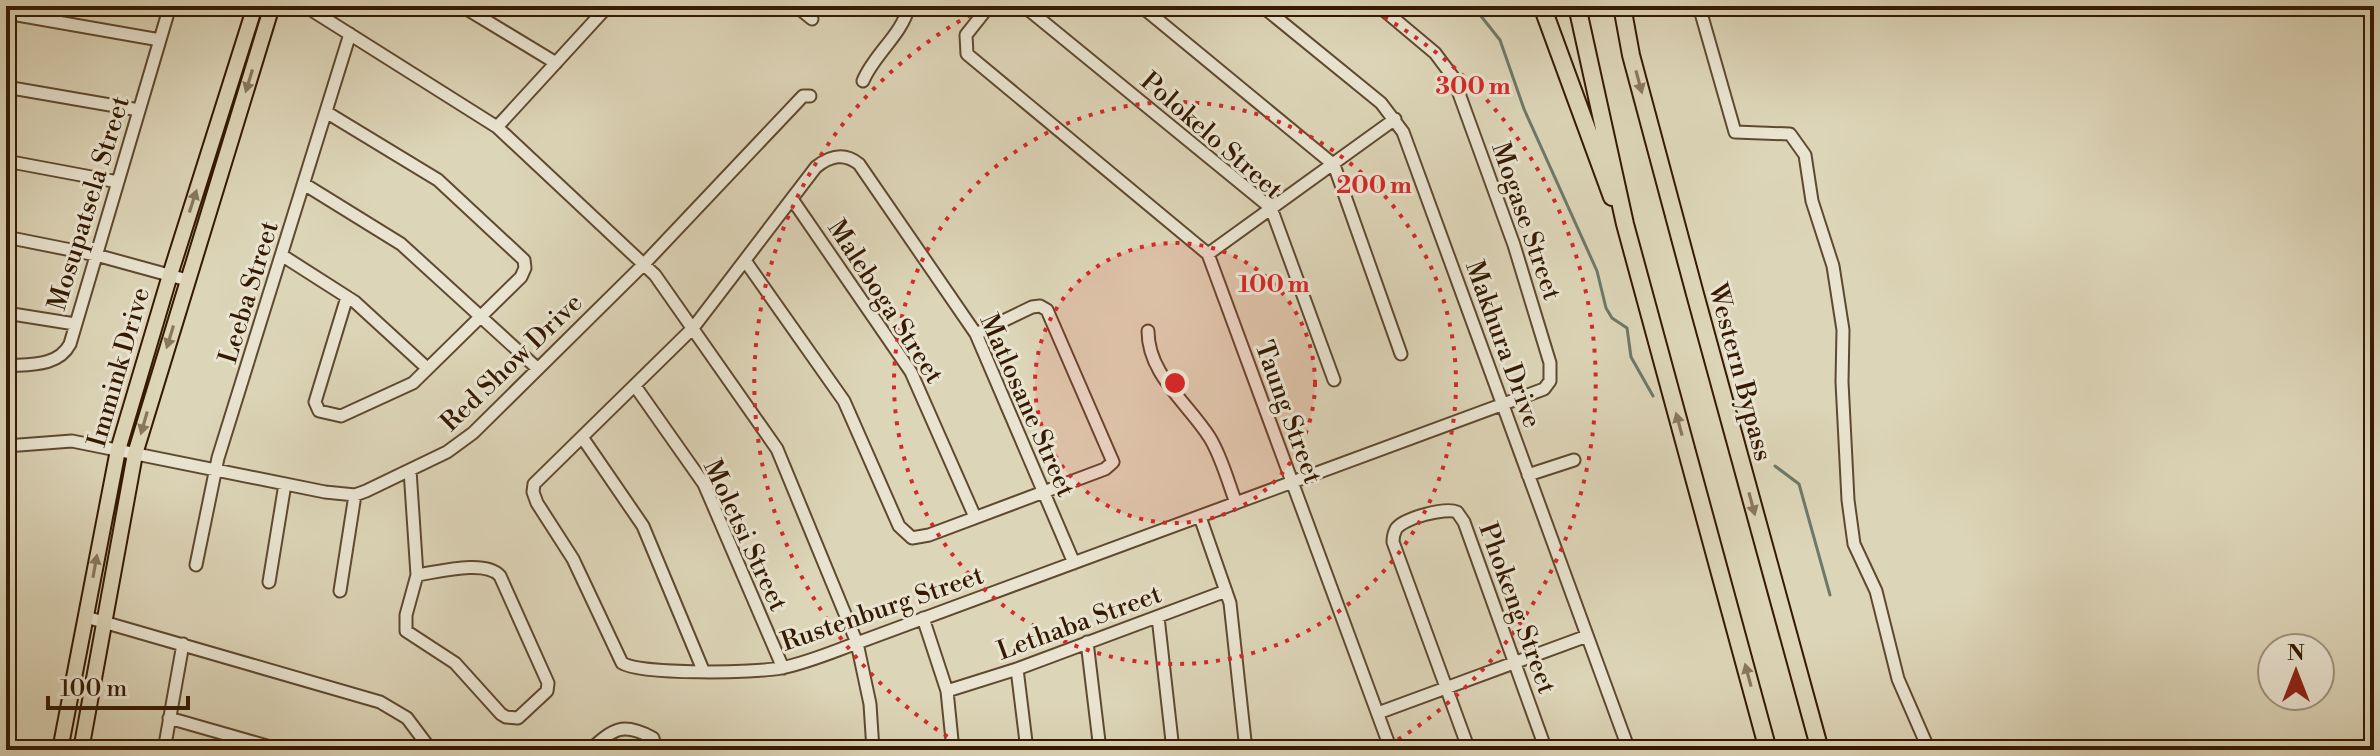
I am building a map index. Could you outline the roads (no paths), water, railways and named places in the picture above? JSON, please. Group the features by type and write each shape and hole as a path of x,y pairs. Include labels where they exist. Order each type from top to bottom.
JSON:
{"highway":[{"path":"1542,6 1602,175 1625,224"},
{"path":"1577,6 1625,224 1768,750"},
{"name":"Western Bypass","path":"1622,6 1631,55 1820,750"}],"main road":[{"name":"Immink Drive","path":"60,750 118,450 255,6"},
{"name":"Immink Drive","path":"81,750 135,454 272,6"}],"street":[{"name":"Mosupatsela Street","path":"6,366 59,358 70,344 170,6"},
{"path":"305,6 497,127 644,264 693,328 777,449 857,643 867,686 873,750"},
{"path":"462,6 556,63"},
{"path":"796,6 812,19"},
{"path":"863,81 869,67 904,21 909,6"},
{"path":"989,6 969,29 965,47 971,58 1208,254 1395,119"},
{"name":"Polokelo Street","path":"1024,6 1271,208 1334,380"},
{"path":"1141,6 1334,165 1401,354"},
{"name":"Makhura Drive","path":"1262,6 1381,103 1395,119 1406,141 1629,750"},
{"name":"Mogase Street","path":"1379,6 1435,53 1453,77 1514,245 1550,363 1551,377 1544,389 1503,406"},
{"path":"1699,6 1735,132 1790,134 1805,155 1812,201 1833,266 1843,330 1842,382 1848,500 1854,544 1876,591 1898,679 1929,750"},
{"path":"497,127 604,7"},
{"path":"6,13 160,40"},
{"name":"Leeba Street","path":"196,565 215,470 350,34"},
{"path":"6,87 139,110"},
{"name":"Red Show Drive","path":"355,495 458,446 644,264 803,96 810,96"},
{"path":"326,112 438,180 524,260 525,268 521,277 413,383 335,417 319,411 315,402 347,297"},
{"name":"Rustenburg Street","path":"846,156 836,156 823,162 693,328 534,484 532,489 537,503 582,575 618,658 635,669 783,668 1503,406"},
{"name":"Matlosane Street","path":"846,156 859,164 976,334 1074,563"},
{"path":"6,161 118,182"},
{"path":"304,184 401,244 538,369"},
{"name":"Maleboga Street","path":"792,199 911,372 975,517"},
{"path":"6,237 96,255 187,280"},
{"name":"Taung Street","path":"1208,254 1391,750"},
{"path":"283,256 347,297 427,368"},
{"path":"746,262 844,401 904,533 912,538 1044,492 1112,464 1113,459 1047,310 1040,306 1032,307 976,334"},
{"path":"6,313 75,324"},
{"path":"1148,331 1148,347 1153,359 1167,383 1211,439 1236,503"},
{"name":"Moletsi Street","path":"635,386 704,484 783,668"},
{"path":"582,437 643,526 703,670"},
{"path":"6,446 63,441 355,495 340,591"},
{"path":"1528,475 1574,460"},
{"path":"410,470 417,575 406,615 406,631 455,663 501,714 518,718 547,691 548,683 496,570 483,567 417,575"},
{"path":"269,582 285,484"},
{"name":"Phokeng Street","path":"1445,688 1393,542 1395,530 1408,521 1446,509 1459,514 1546,750"},
{"path":"1200,517 1232,614 1246,750"},
{"name":"Lethaba Street","path":"947,691 1017,669 1226,591"},
{"path":"86,617 380,702 407,718 431,750"},
{"path":"1158,617 1173,750"},
{"path":"923,618 947,691 953,750"},
{"path":"1378,713 1587,636"},
{"path":"1087,642 1100,750"},
{"path":"164,750 183,644"},
{"path":"1017,669 1027,750"},
{"path":"1445,688 1469,750"},
{"path":"169,718 281,750"},
{"path":"590,750 614,730 624,727 653,738 656,750"}],"waterway":[{"path":"1473,6 1500,40 1524,109 1597,271 1606,308 1612,318 1627,328 1631,357 1653,396"},
{"path":"1775,466 1799,484 1830,595"}]}
